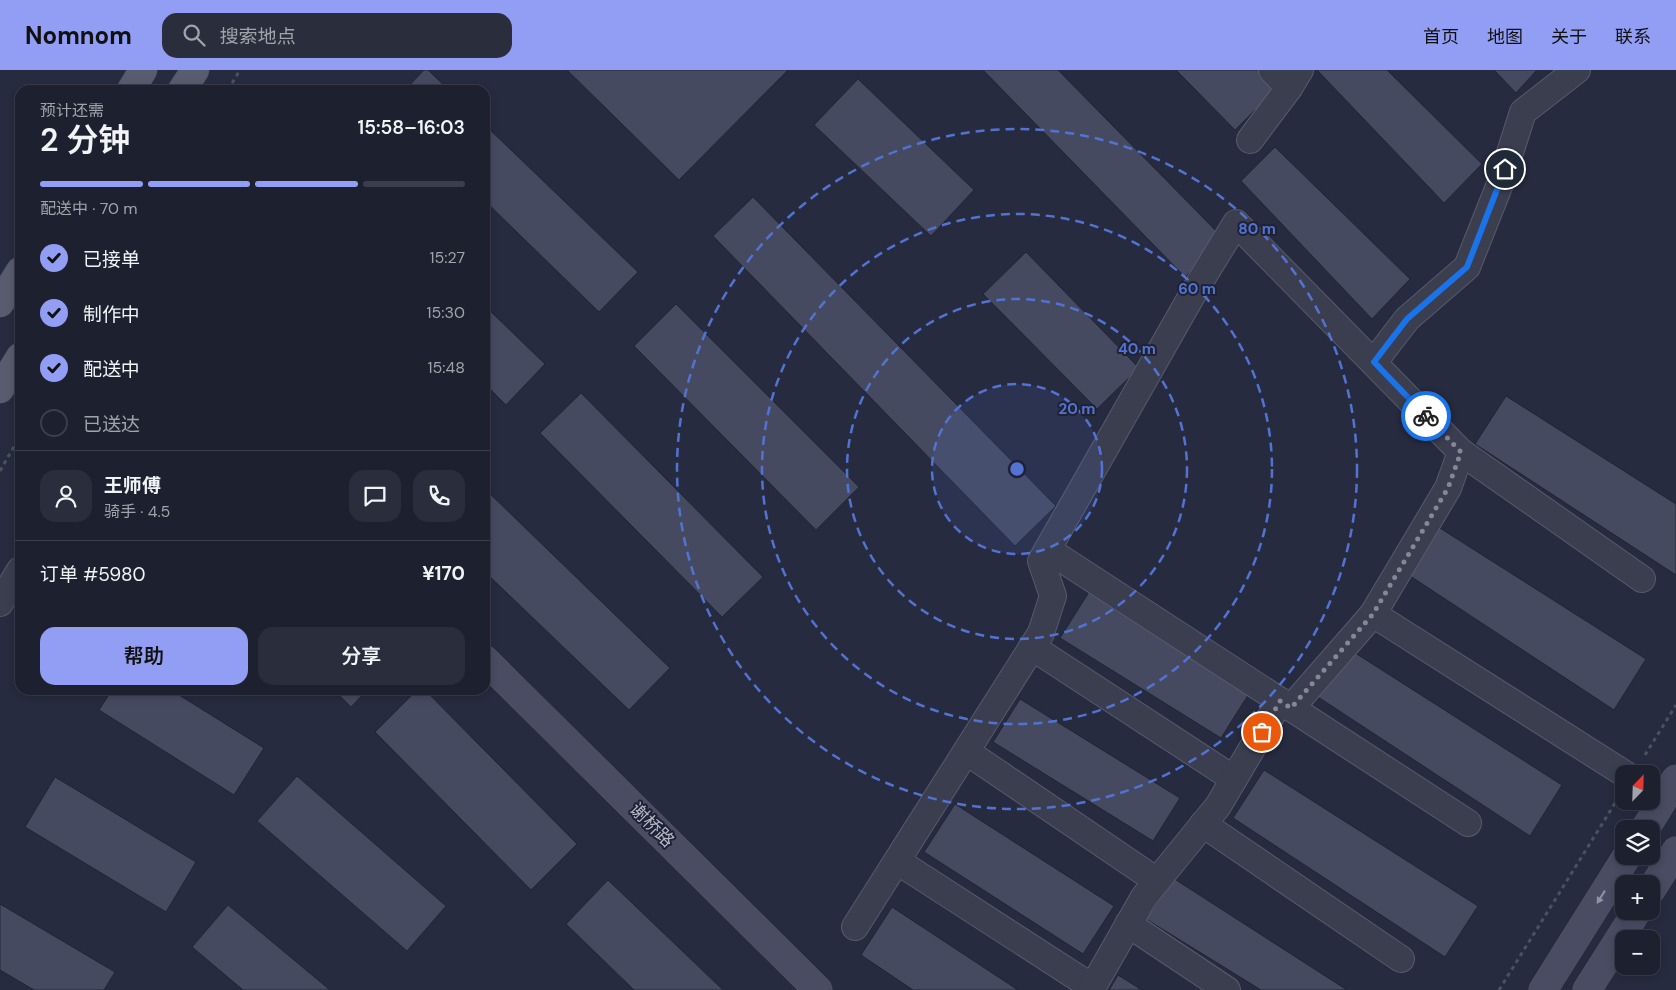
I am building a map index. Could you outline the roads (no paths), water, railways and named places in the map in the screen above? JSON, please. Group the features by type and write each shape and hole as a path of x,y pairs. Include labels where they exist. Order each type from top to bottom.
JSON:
{"main road":[{"path":"134,85 143,70"},
{"path":"185,85 195,70"},
{"path":"0,303 15,279"},
{"path":"0,390 15,364"}],"street":[{"path":"1374,362 1407,319 1467,267 1500,184 1523,112 1577,70"},
{"path":"1250,140 1287,76"},
{"path":"855,927 1041,633 1053,596 1041,561 1195,290 1236,222 1461,452 1642,579"},
{"path":"897,861 1091,989 1144,897 1218,806 1234,779 1286,704 1373,614 1448,488 1461,452"},
{"path":"1048,550 1468,823"},
{"path":"0,603 15,578"},
{"path":"1373,614 1615,767"},
{"path":"1032,646 1234,779"},
{"name":"谢桥路","path":"490,665 818,990"},
{"path":"967,752 1157,881"},
{"path":"1649,820 1664,789"},
{"path":"1203,824 1401,959"},
{"path":"1660,876 1676,851"},
{"path":"1543,990 1621,865"},
{"path":"1587,990 1631,920"},
{"path":"1128,924 1227,990"}]}
